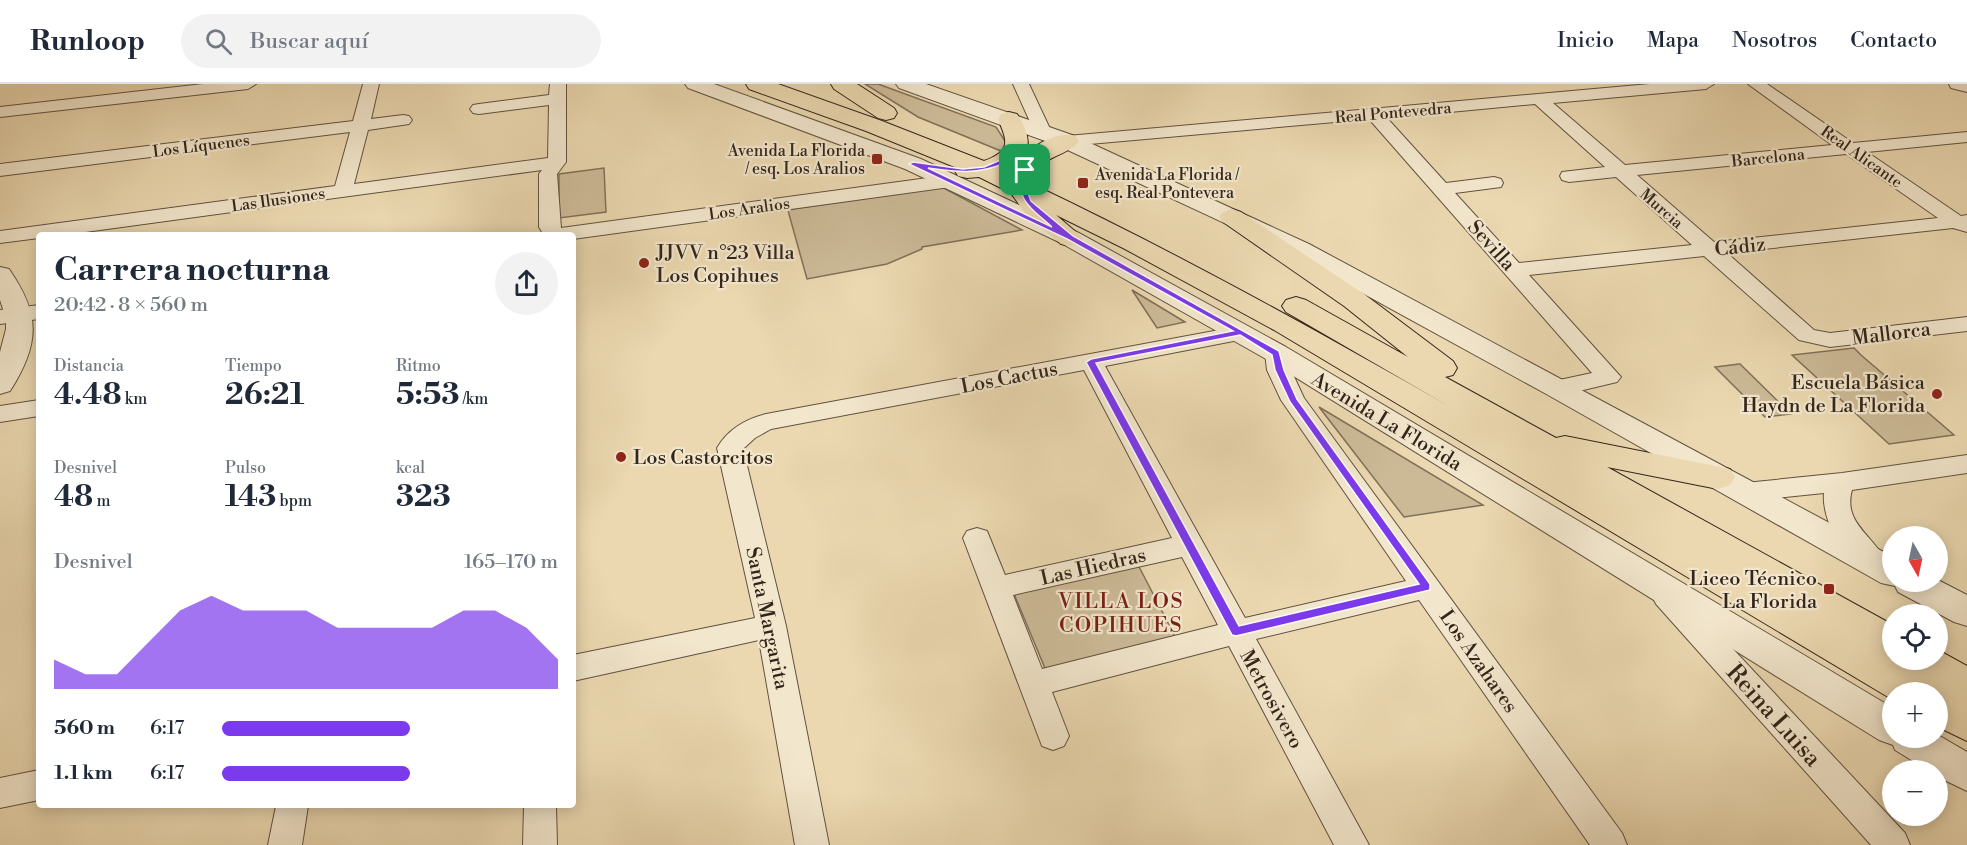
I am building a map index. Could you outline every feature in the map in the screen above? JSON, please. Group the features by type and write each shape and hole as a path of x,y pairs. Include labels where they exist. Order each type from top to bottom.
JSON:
{"main road":[{"name":"Avenida La Florida","path":"757,84 1008,172 1133,220 1251,281 1538,441 1882,638"},
{"name":"Avenida La Florida","path":"802,84 886,113 1008,172 1284,324 1896,682"},
{"path":"842,84 886,113"},
{"path":"1008,172 1018,141 1017,132 1009,119"},
{"path":"913,164 957,171 1008,172 1067,141"},
{"path":"1008,172 1032,206 1070,238"},
{"path":"1232,217 1353,300 1538,441 1731,484"},
{"path":"1939,670 1967,686"},
{"path":"1948,712 1967,723"}],"street":[{"path":"0,112 240,84"},
{"path":"343,191 371,84"},
{"name":"Avenida La Florida","path":"695,84 913,164 1070,238 1276,353 1882,721"},
{"path":"906,84 1067,141 1328,264 1882,567"},
{"path":"1021,84 1042,131"},
{"name":"Real Pontevedra","path":"1067,141 1706,84"},
{"name":"Real Alicante","path":"1756,84 1964,224"},
{"path":"1957,84 1967,87"},
{"path":"1469,88 1486,104"},
{"path":"479,109 557,92 556,162 548,174 549,227 552,232"},
{"name":"Murcia","path":"1539,99 1801,330 1814,338"},
{"name":"Sevilla","path":"1374,114 1609,377 1558,388"},
{"name":"Los Líquenes","path":"0,170 403,120"},
{"name":"Real Pontevedra","path":"1120,164 1128,146 1151,134"},
{"name":"Barcelona","path":"1569,176 1967,137"},
{"name":"Las Ilusiones","path":"37,232 556,162"},
{"name":"Los Aralios","path":"576,232 950,181"},
{"path":"1442,189 1494,183"},
{"name":"Cádiz","path":"1514,270 1964,224"},
{"name":"Las Ilusiones","path":"0,237 36,232"},
{"path":"0,275 20,315 21,332 0,384"},
{"name":"Mallorca","path":"1814,338 1830,340 1967,324"},
{"name":"Los Cactus","path":"777,420 1241,333"},
{"name":"Los Azahares","path":"1276,353 1279,370 1293,400 1610,845"},
{"name":"Metrosivero","path":"1091,362 1352,845"},
{"path":"0,414 36,408"},
{"name":"Santa Margarita","path":"777,420 747,431 730,448 771,626 813,845"},
{"path":"1731,484 1842,482 1967,464"},
{"path":"1842,482 1835,499 1842,523 1856,544 1882,566"},
{"path":"977,538 1053,736"},
{"name":"Las Hiedras","path":"996,588 1189,545"},
{"name":"Reina Luisa","path":"1656,585 1893,845"},
{"path":"1033,684 1236,632 1426,587"},
{"path":"1930,592 1967,612"},
{"path":"576,667 771,626"},
{"path":"1926,748 1967,773"},
{"path":"0,793 36,786"},
{"path":"285,845 292,808"},
{"path":"540,808 540,845"}],"shaded area":[{"path":"865,84 878,84 996,127 1007,144 1001,151 918,117"},
{"path":"604,168 606,212 559,218 559,174"},
{"path":"942,187 1022,230 922,247 887,264 807,279 787,207 793,209"},
{"path":"1132,290 1185,322 1157,328"},
{"path":"1854,348 1954,435 1889,444 1792,355"},
{"path":"1740,364 1791,414 1765,417 1715,367"},
{"path":"1319,407 1483,505 1404,517"},
{"path":"1135,559 1177,640 1047,673 1012,589"}],"place":[{"name":"Avenida La Florida / esq. Los Aralios","path":"877,159"},
{"name":"Avenida La Florida / esq. Real Pontevera","path":"1083,183"},
{"name":"JJVV n°23 Villa Los Copihues","path":"644,263"},
{"name":"Escuela Básica Haydn de La Florida","path":"1937,394"},
{"name":"Los Castorcitos","path":"621,457"},
{"name":"Liceo Técnico La Florida","path":"1829,589"}],"district":[{"name":"VILLA LOS COPIHUES","path":"1121,613"}],"route":[{"path":"1025,170 1005,160 986,169 963,171 913,164 1070,238 1192,304 1276,353 1279,370 1293,400 1426,587 1236,632 1091,362 1241,333 1070,238 1028,202 1022,188 1025,170"}]}
